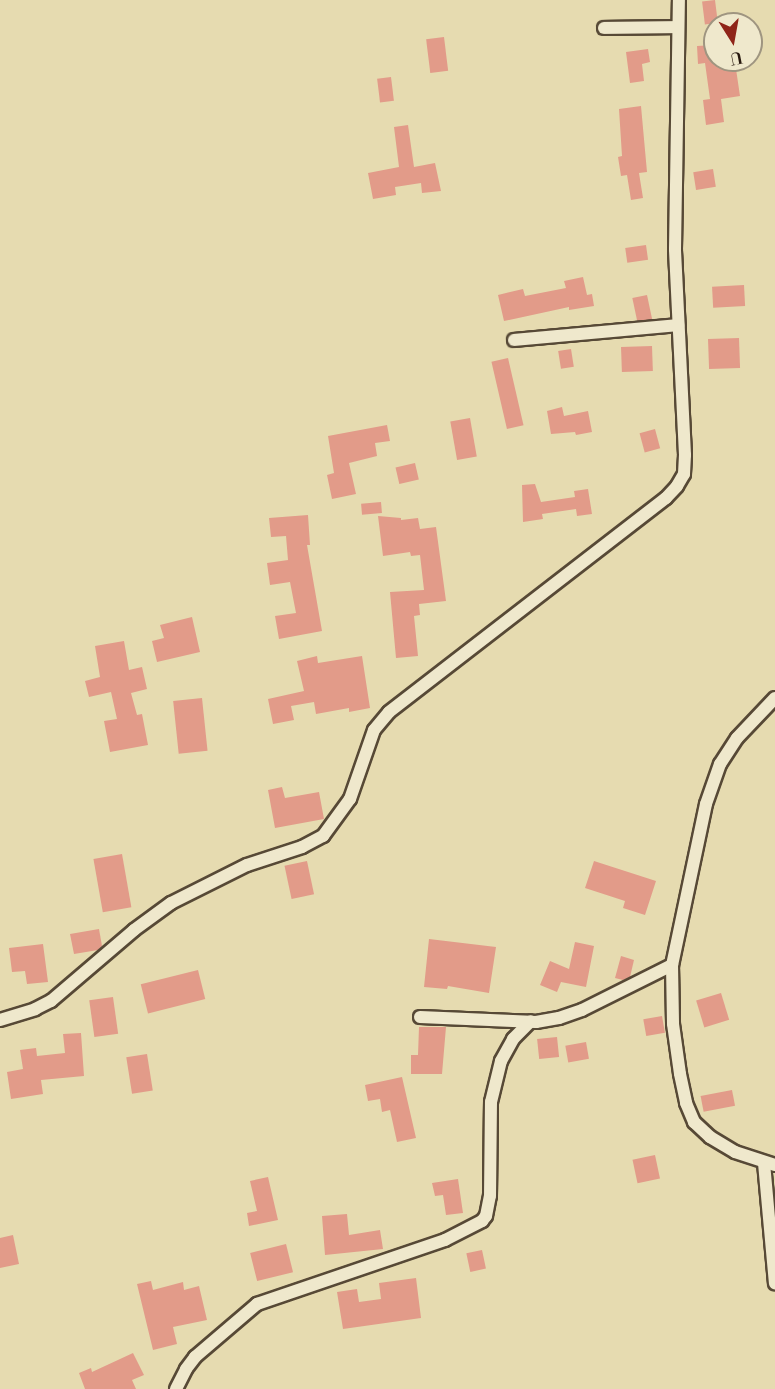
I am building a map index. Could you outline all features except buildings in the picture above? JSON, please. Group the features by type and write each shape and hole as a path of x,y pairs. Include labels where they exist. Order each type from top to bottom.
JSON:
{"street":[{"path":"0,1020 35,1009 51,1001 134,930 171,903 247,865 302,847 323,837 350,799 374,730 389,712 666,498 684,474 686,455 675,249 679,0"},
{"path":"604,28 678,27"},
{"path":"514,340 678,325"},
{"path":"775,698 737,738 720,764 706,804 672,965 673,1024 680,1074 686,1103 694,1122 710,1137 735,1152 770,1164 775,1284"},
{"path":"420,1017 531,1021 560,1017 582,1010 672,965"},
{"path":"176,1389 186,1369 195,1358 257,1304 445,1240 482,1221 486,1216 490,1196 491,1102 501,1061 513,1039 531,1021"}]}
